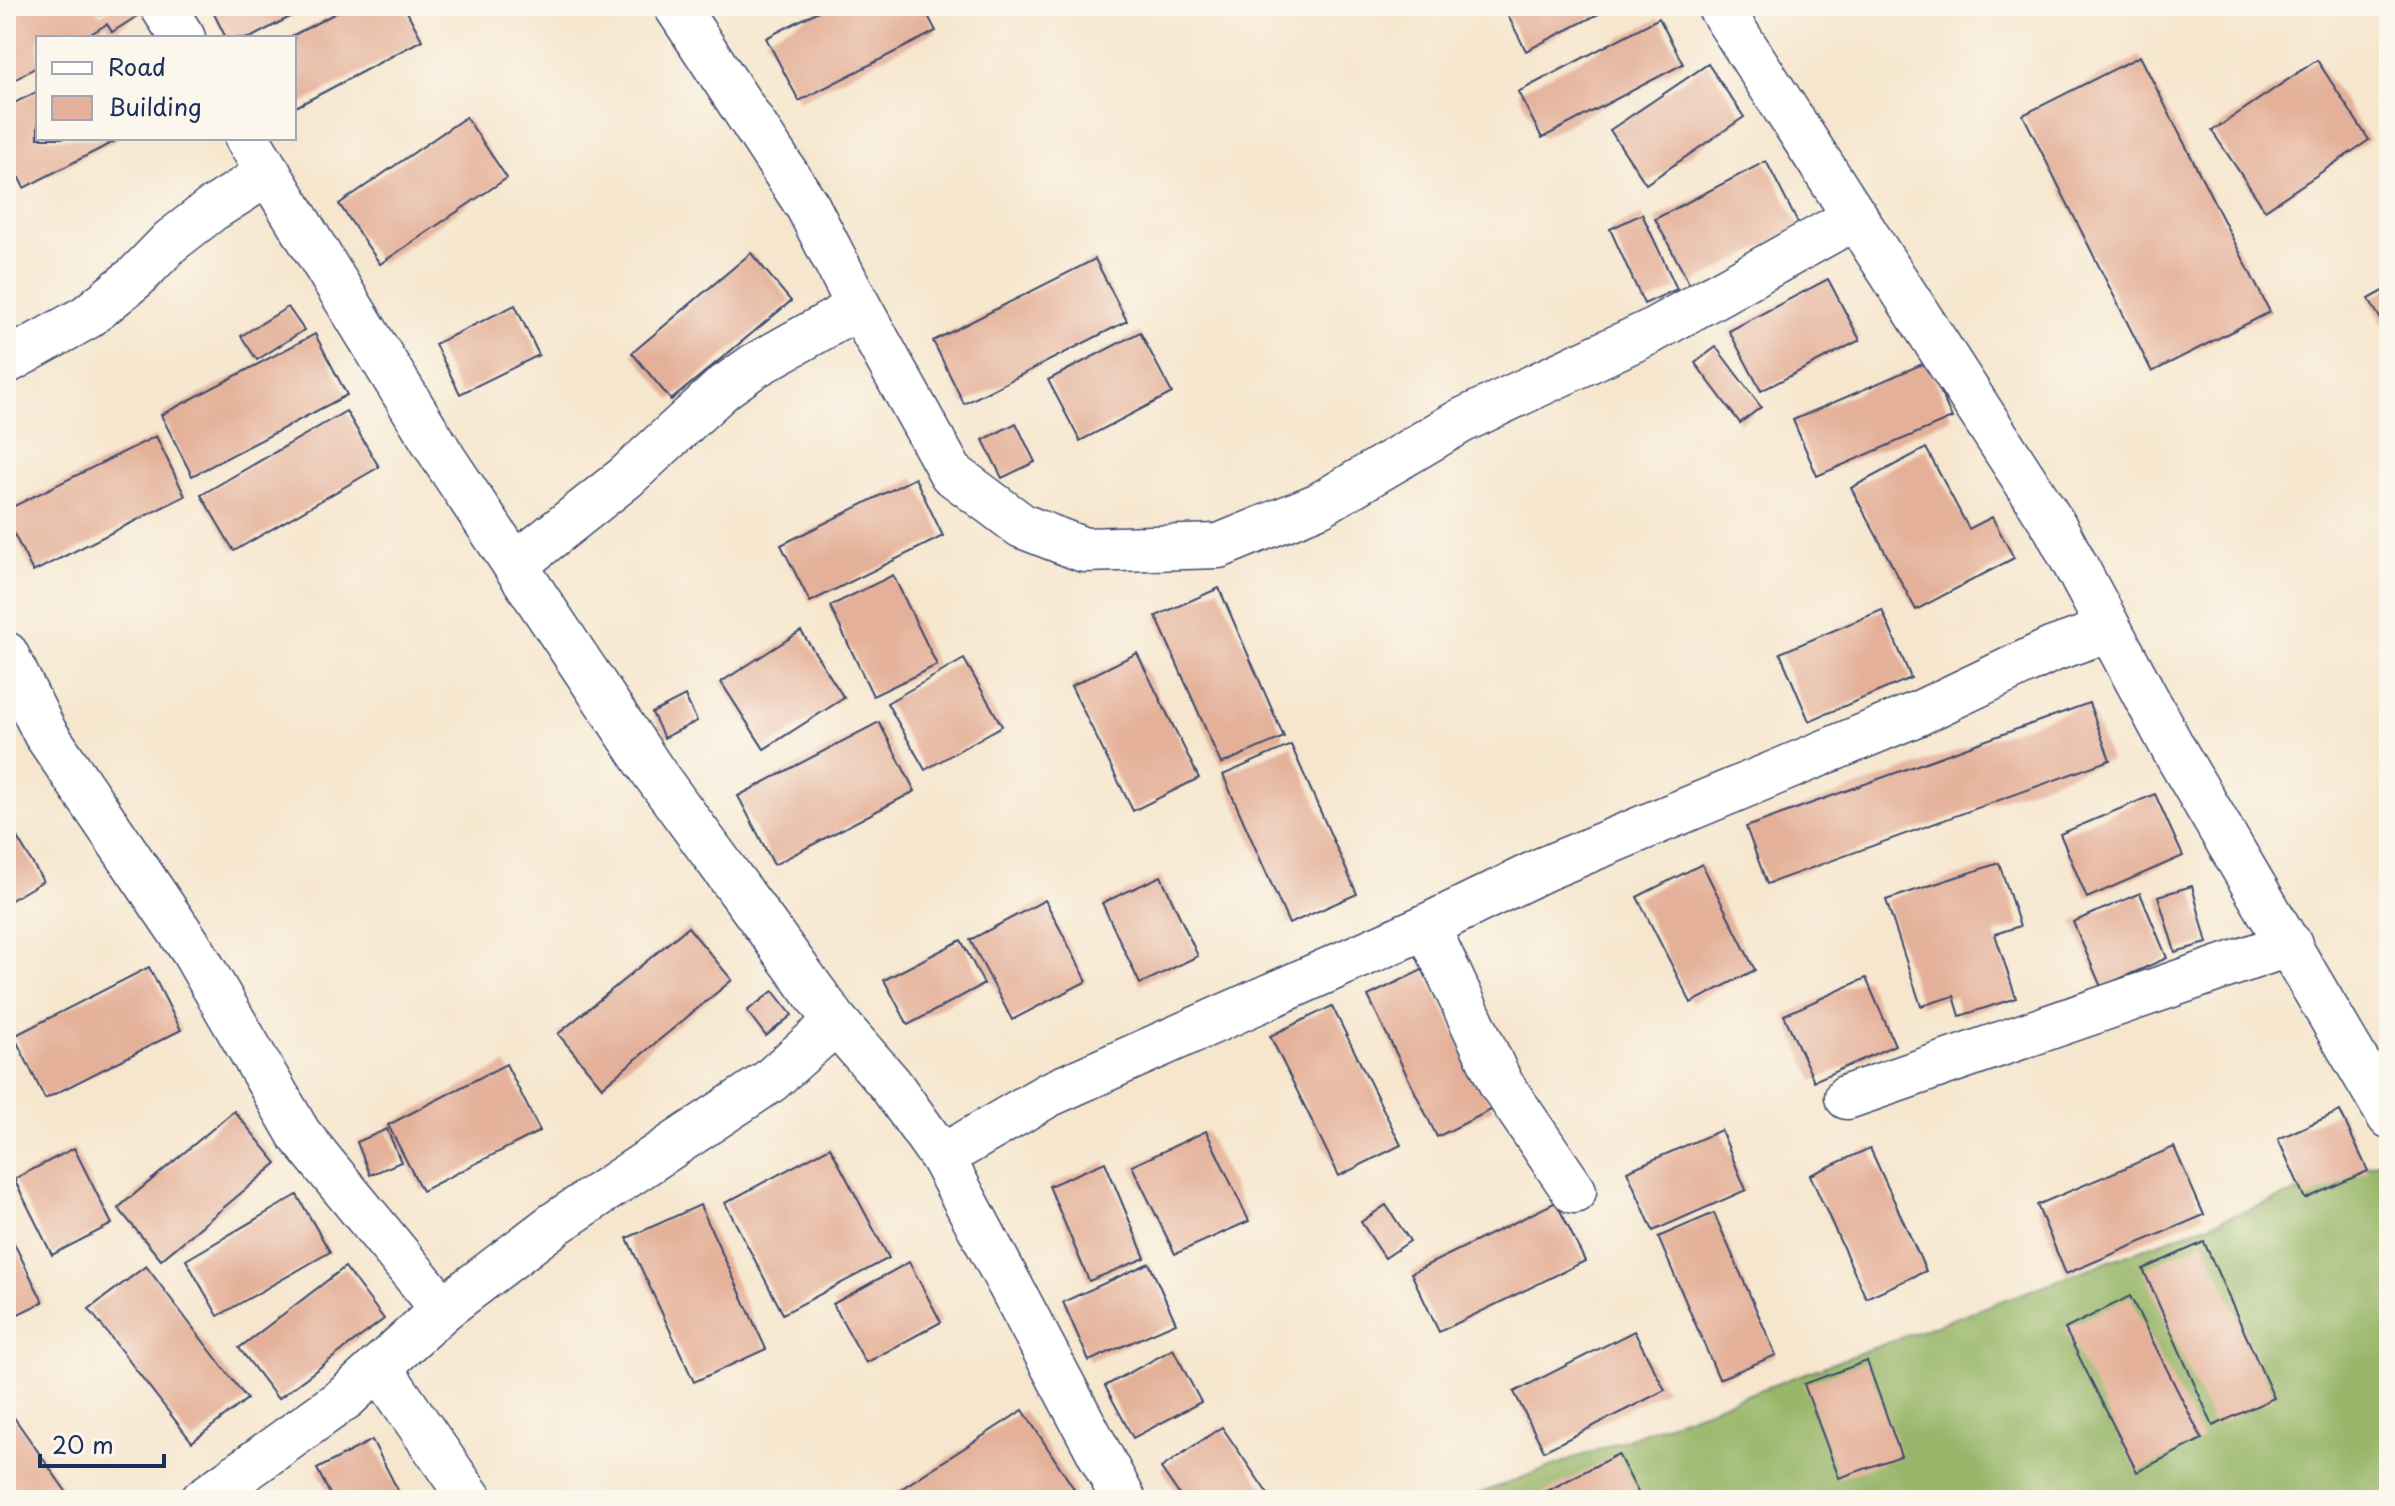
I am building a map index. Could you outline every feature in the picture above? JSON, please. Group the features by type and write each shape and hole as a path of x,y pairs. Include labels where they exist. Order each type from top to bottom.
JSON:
{"street":[{"path":"162,6 182,36"},
{"path":"676,6 808,207 859,307 951,473 1022,526 1084,550 1219,546 1319,505 1461,421 1650,332 1856,217"},
{"path":"1719,6 2055,527 2107,630 2389,1116"},
{"path":"6,362 87,317 201,217 258,156 446,462 654,773 836,1022 890,1084 942,1157 1124,1500"},
{"path":"515,565 625,478 723,388 754,366 859,307"},
{"path":"942,1157 1048,1095 1427,926 1544,869 1919,713 2051,650 2107,630"},
{"path":"6,654 45,733 193,951 299,1134 443,1309"},
{"path":"1427,926 1501,1084 1574,1191"},
{"path":"1847,1097 2290,944"},
{"path":"203,1500 334,1407 443,1309 556,1223 770,1081 836,1022"},
{"path":"379,1367 471,1500"}],"green space":[{"path":"2389,1158 2389,1500 1464,1499"}],"building":[{"path":"6,6 95,6 100,15 113,6 133,6 139,15 112,32 107,24 87,36 36,36 36,67 6,85"},
{"path":"210,6 311,6 254,36 225,36"},
{"path":"349,6 404,6 422,40 296,107 296,36 292,36"},
{"path":"828,6 923,6 936,31 799,101 766,38"},
{"path":"1503,6 1614,6 1526,51"},
{"path":"1659,18 1683,64 1542,138 1518,92"},
{"path":"2140,56 2270,312 2152,372 2023,115"},
{"path":"2317,60 2369,140 2265,210 2212,131"},
{"path":"1708,64 1744,117 1646,184 1610,130"},
{"path":"36,92 36,140 117,140 24,188 6,152 6,107"},
{"path":"466,117 507,178 380,264 339,204"},
{"path":"1766,161 1800,227 1690,285 1655,219"},
{"path":"1642,214 1677,289 1644,304 1610,229"},
{"path":"751,253 791,301 671,400 632,353"},
{"path":"1095,259 1127,321 964,404 933,341"},
{"path":"1828,279 1860,340 1761,391 1729,331"},
{"path":"2389,288 2389,334 2369,299"},
{"path":"515,305 539,355 460,394 435,344"},
{"path":"288,307 304,330 257,360 241,336"},
{"path":"1140,332 1172,393 1080,441 1048,380"},
{"path":"315,334 347,395 192,476 161,415"},
{"path":"1716,347 1761,407 1740,423 1695,363"},
{"path":"1927,362 1952,418 1817,476 1793,420"},
{"path":"346,411 379,467 234,551 201,495"},
{"path":"1016,423 1035,462 1002,478 983,440"},
{"path":"156,436 185,496 33,572 6,518 6,510"},
{"path":"1926,448 1969,529 1992,517 2014,558 1916,610 1851,488"},
{"path":"915,478 943,536 810,602 781,545"},
{"path":"893,575 937,665 873,696 830,606"},
{"path":"1219,588 1284,737 1221,764 1156,616"},
{"path":"1882,610 1911,678 1809,721 1780,653"},
{"path":"801,631 844,698 764,749 721,682"},
{"path":"1137,653 1199,778 1133,811 1071,686"},
{"path":"964,659 1002,726 925,770 887,703"},
{"path":"685,696 697,721 664,738 652,713"},
{"path":"2089,703 2110,760 1767,884 1746,827"},
{"path":"879,722 915,791 774,865 738,796"},
{"path":"1291,745 1357,894 1289,924 1223,775"},
{"path":"2155,794 2183,856 2087,898 2060,834"},
{"path":"6,819 43,881 6,903"},
{"path":"1999,863 2020,926 1995,934 2016,998 1960,1016 1954,996 1921,1006 1886,900"},
{"path":"1702,864 1755,970 1691,1003 1637,897"},
{"path":"1161,876 1198,956 1140,984 1102,903"},
{"path":"2192,886 2207,943 2175,952 2158,896"},
{"path":"2140,893 2167,958 2101,987 2073,922"},
{"path":"1045,900 1087,981 1012,1020 970,940"},
{"path":"688,927 732,980 602,1087 558,1034"},
{"path":"961,940 984,984 908,1025 884,980"},
{"path":"149,967 181,1030 45,1099 14,1036"},
{"path":"1424,969 1493,1109 1437,1137 1368,996"},
{"path":"1866,978 1895,1045 1814,1081 1784,1015"},
{"path":"773,991 792,1015 766,1036 747,1011"},
{"path":"1332,1006 1401,1145 1339,1176 1270,1036"},
{"path":"506,1064 540,1131 422,1191 388,1125"},
{"path":"234,1111 277,1163 161,1260 118,1208"},
{"path":"2340,1111 2368,1171 2305,1199 2278,1139"},
{"path":"387,1129 401,1162 370,1175 357,1142"},
{"path":"1721,1130 1746,1190 1653,1231 1627,1171"},
{"path":"1206,1131 1249,1221 1175,1254 1132,1166"},
{"path":"830,1147 889,1258 783,1314 725,1203"},
{"path":"2174,1147 2204,1215 2066,1274 2037,1205"},
{"path":"74,1148 112,1224 52,1255 14,1179"},
{"path":"1870,1148 1926,1271 1866,1298 1810,1175"},
{"path":"1105,1162 1145,1258 1089,1281 1049,1186"},
{"path":"297,1195 330,1252 218,1316 186,1260"},
{"path":"1556,1202 1585,1261 1439,1332 1411,1273"},
{"path":"700,1205 766,1349 694,1382 627,1238"},
{"path":"1386,1205 1410,1241 1385,1258 1361,1222"},
{"path":"1714,1213 1776,1355 1719,1379 1658,1237"},
{"path":"6,1227 43,1302 6,1320"},
{"path":"2204,1242 2274,1398 2213,1426 2143,1269"},
{"path":"909,1262 941,1322 866,1363 833,1304"},
{"path":"1149,1263 1176,1323 1089,1361 1063,1302"},
{"path":"146,1266 247,1399 192,1442 89,1309"},
{"path":"345,1267 384,1319 278,1399 239,1348"},
{"path":"2130,1296 2202,1439 2137,1472 2065,1329"},
{"path":"1634,1331 1665,1390 1544,1451 1514,1392"},
{"path":"1173,1349 1201,1402 1133,1438 1105,1386"},
{"path":"1867,1361 1901,1456 1839,1478 1804,1384"},
{"path":"6,1406 72,1500 6,1500"},
{"path":"1023,1410 1076,1492 1064,1500 884,1500"},
{"path":"1222,1427 1272,1500 1183,1500 1161,1468"},
{"path":"372,1440 403,1500 333,1500 317,1469"},
{"path":"1618,1454 1642,1500 1530,1500"}]}
